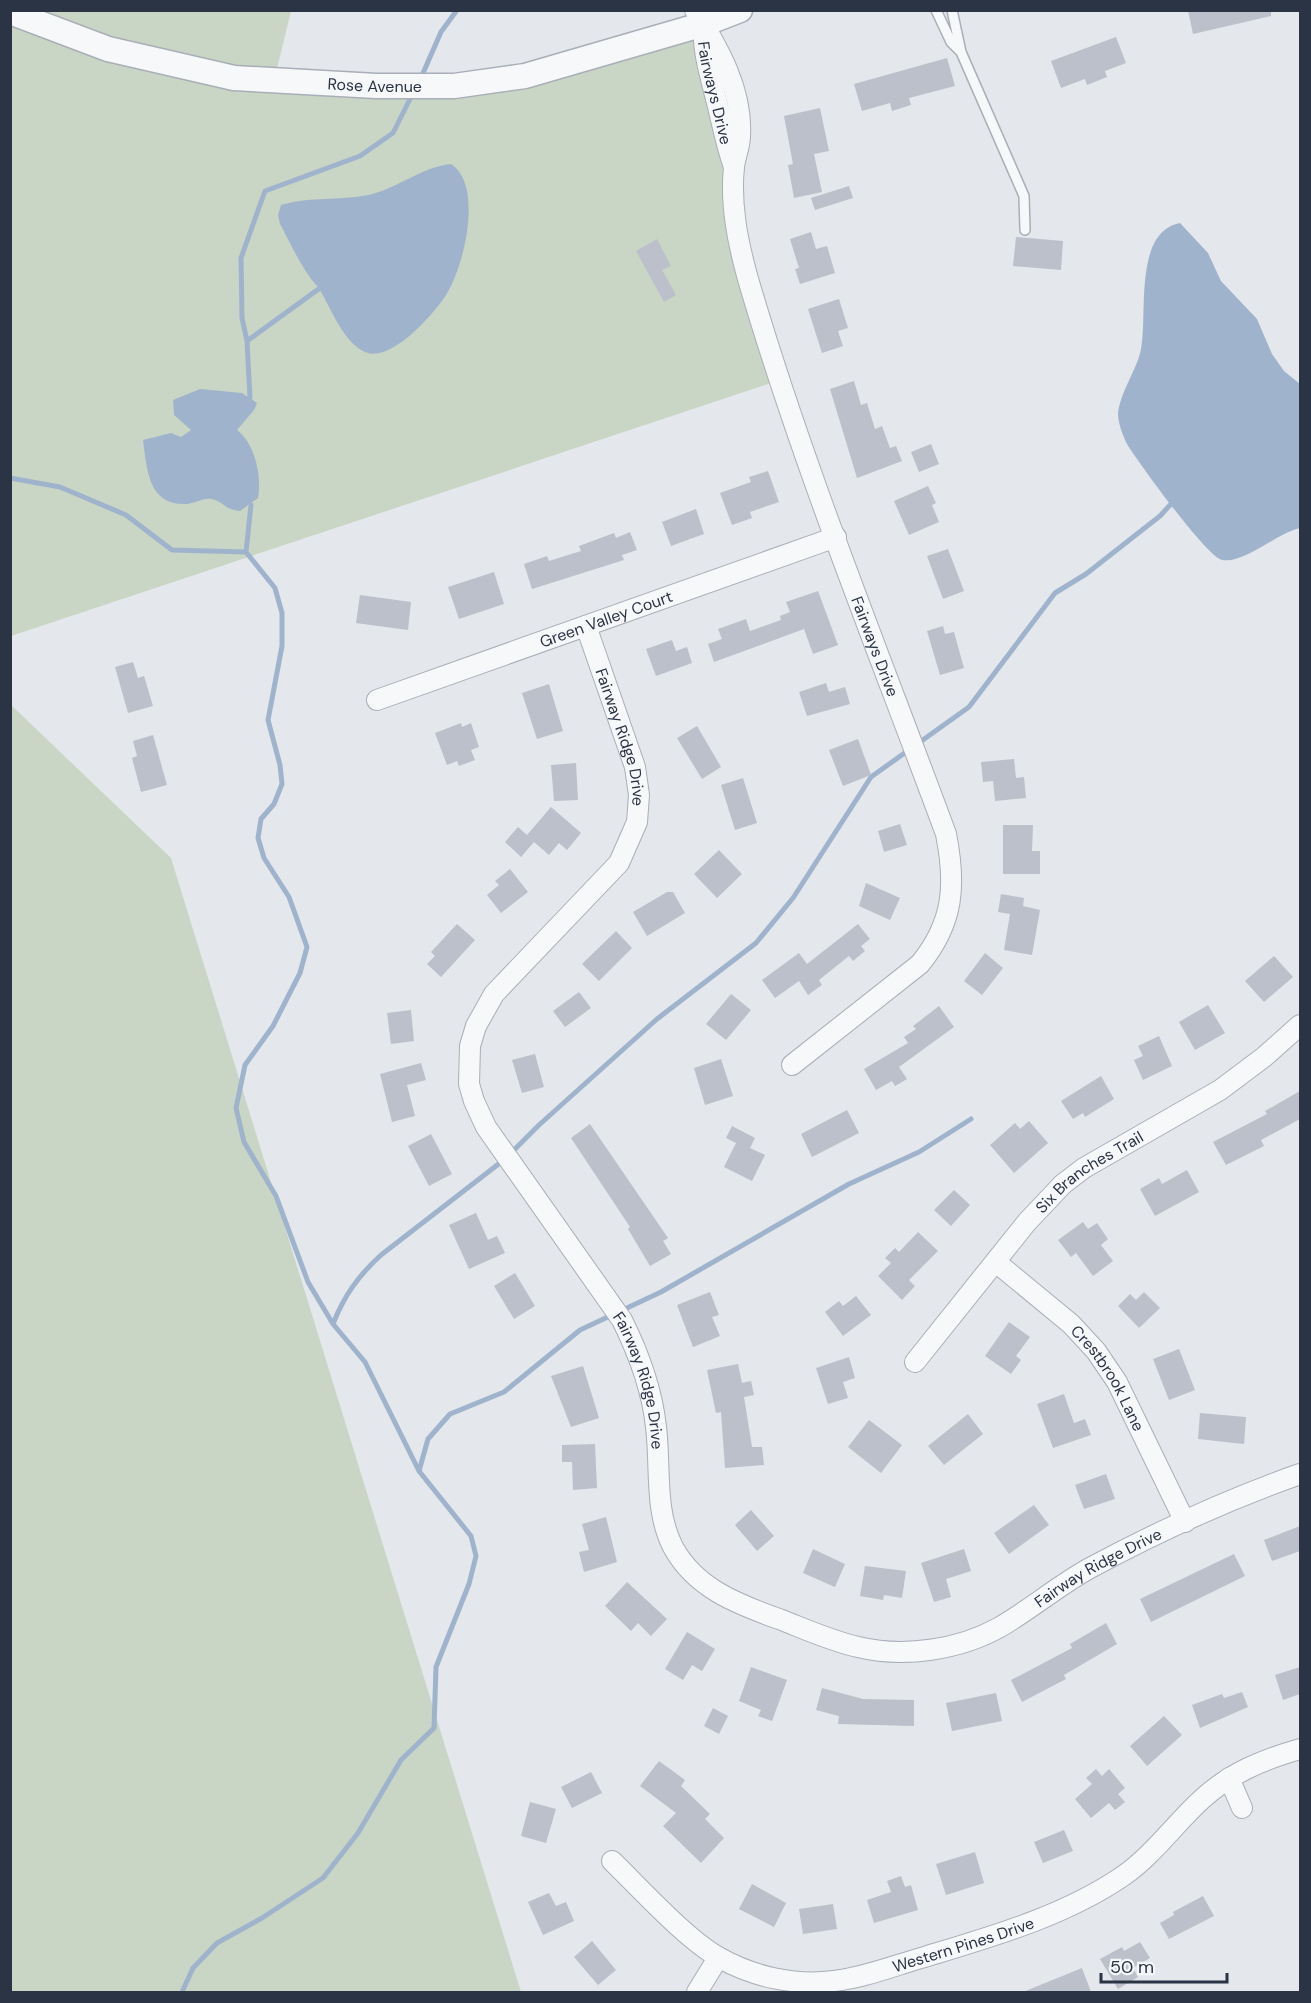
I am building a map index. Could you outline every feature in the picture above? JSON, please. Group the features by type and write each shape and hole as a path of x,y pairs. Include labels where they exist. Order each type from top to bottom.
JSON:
{"street":[{"name":"Rose Avenue","path":"10,12 108,50 234,78 376,86 454,86 525,76 701,15 740,10"},
{"name":"Fairways Drive","path":"701,15 719,49 734,92 740,136 734,167 733,198 737,234 748,278 780,380 946,834 952,883 943,929 920,964 792,1065"},
{"name":"Green Valley Court","path":"377,700 836,537"},
{"name":"Fairway Ridge Drive","path":"586,626 635,767 639,795 637,822 619,863 494,994 484,1009 470,1046 469,1084 486,1127 622,1320 632,1341 652,1398 662,1516 667,1533 683,1562 696,1578 715,1592 744,1606 860,1647 916,1651 944,1647 984,1635 1015,1618 1083,1572 1185,1522 1300,1474"},
{"name":"Six Branches Trail","path":"915,1362 997,1263 1027,1222 1063,1184 1084,1168 1240,1077 1300,1025"},
{"name":"Crestbrook Lane","path":"997,1263 1071,1324 1096,1351 1117,1382 1185,1522"},
{"name":"Western Pines Drive","path":"612,1862 718,1958 783,1981 835,1981 883,1969 1005,1931 1080,1901 1123,1875 1153,1850 1202,1799 1229,1778 1265,1760 1300,1749"},
{"path":"1229,1778 1242,1808"},
{"path":"697,1992 718,1958"}],"lane":[{"path":"936,10 951,42 961,52"},
{"path":"952,10 961,52 1024,196 1025,230"}],"green space":[{"path":"10,11 291,11 274,81 454,86 704,24 704,53 780,380 11,636"},
{"path":"10,704 171,858 521,1992 11,1992"}],"water":[{"path":"451,164 461,175 467,189 469,207 464,247 453,282 440,303 422,325 410,335 387,351 375,354 365,352 357,348 344,333 320,290 297,257 280,224 278,215 281,205 303,200 368,195 429,169"},
{"path":"1180,223 1208,253 1221,281 1257,319 1272,354 1284,371 1300,384 1300,528 1240,558 1231,560 1222,560 1214,555 1173,507 1127,444 1118,418 1119,406 1141,349 1149,258 1155,242 1165,230"},
{"path":"200,389 242,393 257,403 237,430 248,443 256,461 259,480 258,498 240,511 211,499 187,504 164,499 157,493 148,474 143,440 171,433 181,437 191,430 174,415 173,400"}],"building":[{"path":"1188,10 1271,10 1271,16 1193,34"},
{"path":"1116,37 1126,63 1105,71 1107,77 1087,85 1085,79 1061,88 1051,61"},
{"path":"947,58 955,86 909,98 911,105 892,111 890,103 862,111 854,84"},
{"path":"820,108 829,151 814,154 822,192 794,198 788,165 793,164 784,116"},
{"path":"849,186 853,198 815,210 811,198"},
{"path":"811,232 816,249 827,246 835,273 800,284 795,269 799,268 790,239"},
{"path":"1016,237 1063,241 1061,270 1013,266"},
{"path":"657,239 671,266 662,270 676,295 664,302 636,251"},
{"path":"839,299 848,328 838,331 843,346 822,353 808,309"},
{"path":"854,381 861,405 867,403 875,429 882,426 890,448 896,446 902,461 857,478 830,389"},
{"path":"931,444 939,464 919,472 911,452"},
{"path":"768,471 779,502 750,512 752,518 732,525 720,493 751,482 749,477"},
{"path":"928,486 936,503 932,505 939,522 909,535 894,501"},
{"path":"696,509 704,534 671,546 662,522"},
{"path":"630,532 637,550 622,555 624,560 532,589 524,564 547,556 549,561 581,551 579,546 614,533 616,538"},
{"path":"948,549 964,591 943,599 927,556"},
{"path":"494,572 504,604 459,619 448,587"},
{"path":"818,591 838,645 813,654 804,629 714,662 708,644 722,639 718,629 746,619 750,631 781,620 780,616 790,612 786,602"},
{"path":"360,595 411,602 408,630 356,623"},
{"path":"943,626 945,634 954,632 964,668 940,675 927,631"},
{"path":"672,640 676,651 687,647 692,663 656,676 646,649"},
{"path":"133,662 138,678 144,676 153,706 128,713 115,667"},
{"path":"826,683 829,692 845,687 850,704 807,716 799,692"},
{"path":"549,684 563,731 537,739 522,693"},
{"path":"461,723 462,727 471,723 479,747 471,750 475,760 459,766 457,761 447,765 435,733"},
{"path":"697,726 721,767 702,779 677,738"},
{"path":"153,735 167,785 141,792 132,758 137,756 133,741"},
{"path":"858,739 871,775 843,786 829,750"},
{"path":"1014,759 1016,778 1024,777 1026,798 995,801 993,781 983,782 981,762"},
{"path":"576,763 578,800 554,801 551,765"},
{"path":"743,778 757,823 735,830 721,785"},
{"path":"551,807 581,833 567,850 559,843 549,855 534,842 521,857 505,842 518,827 527,835"},
{"path":"900,824 907,845 884,852 878,831"},
{"path":"1003,825 1033,825 1032,851 1040,851 1040,874 1003,874"},
{"path":"719,850 742,874 717,898 694,874"},
{"path":"510,869 528,892 501,913 487,895 499,885 495,881"},
{"path":"866,883 900,898 890,920 859,906"},
{"path":"667,892 673,892 685,913 647,936 633,912"},
{"path":"1001,894 1024,898 1023,906 1040,910 1032,955 1004,950 1010,914 998,912"},
{"path":"457,924 475,940 441,977 427,964 435,956 431,952"},
{"path":"858,924 870,939 861,946 865,951 853,961 849,956 819,980 822,985 808,995 799,981 775,998 762,980 799,953 807,964"},
{"path":"616,931 632,948 599,981 582,964"},
{"path":"985,953 1003,968 982,995 964,981"},
{"path":"1274,956 1293,977 1264,1002 1245,981"},
{"path":"579,992 591,1008 565,1027 553,1011"},
{"path":"731,994 751,1010 726,1040 706,1024"},
{"path":"1208,1005 1225,1033 1195,1050 1179,1022"},
{"path":"939,1006 954,1027 899,1067 907,1079 895,1086 892,1081 876,1090 864,1069 908,1043 904,1037 916,1029 913,1026"},
{"path":"411,1010 414,1041 391,1044 387,1013"},
{"path":"1159,1036 1172,1066 1143,1080 1134,1060 1143,1056 1138,1046"},
{"path":"535,1054 544,1087 522,1093 512,1060"},
{"path":"721,1059 733,1096 705,1105 694,1068"},
{"path":"421,1063 426,1080 407,1085 415,1116 392,1122 380,1074"},
{"path":"1101,1076 1114,1099 1085,1117 1083,1113 1073,1119 1061,1101"},
{"path":"1300,1091 1300,1119 1261,1140 1264,1146 1226,1165 1213,1142 1267,1114 1265,1111"},
{"path":"847,1110 859,1133 812,1157 801,1134"},
{"path":"1029,1121 1048,1143 1014,1173 990,1145 1015,1123 1020,1129"},
{"path":"590,1124 668,1238 663,1241 671,1254 650,1266 628,1229 630,1227 571,1138"},
{"path":"732,1126 755,1138 750,1148 765,1155 752,1181 724,1167 736,1143 726,1138"},
{"path":"431,1134 452,1174 429,1186 408,1146"},
{"path":"1187,1170 1199,1192 1155,1216 1140,1189 1159,1178 1162,1184"},
{"path":"954,1190 970,1205 951,1226 934,1210"},
{"path":"476,1213 488,1240 497,1236 505,1253 469,1269 449,1225"},
{"path":"1083,1222 1088,1229 1097,1223 1108,1239 1101,1245 1113,1261 1093,1276 1076,1253 1071,1257 1058,1240"},
{"path":"918,1232 938,1251 909,1280 915,1286 902,1300 878,1276 891,1263 885,1258 895,1248 899,1252"},
{"path":"515,1273 535,1306 514,1319 494,1286"},
{"path":"710,1292 719,1315 712,1317 720,1336 693,1347 677,1305"},
{"path":"1144,1292 1160,1308 1139,1328 1118,1306 1130,1294 1136,1300"},
{"path":"856,1296 871,1315 843,1336 825,1312 839,1301 843,1306"},
{"path":"1009,1322 1030,1337 1016,1356 1021,1360 1011,1374 985,1356"},
{"path":"1179,1349 1195,1390 1169,1400 1153,1359"},
{"path":"849,1357 855,1378 843,1382 848,1398 828,1404 816,1368"},
{"path":"738,1364 742,1383 751,1381 754,1395 744,1397 752,1447 762,1447 764,1465 725,1468 721,1412 716,1413 707,1370"},
{"path":"583,1366 599,1418 571,1427 551,1376"},
{"path":"1064,1394 1074,1423 1085,1419 1091,1435 1053,1448 1037,1404"},
{"path":"1200,1413 1246,1417 1244,1444 1198,1439"},
{"path":"968,1414 983,1434 944,1465 928,1446"},
{"path":"869,1420 902,1445 881,1473 848,1447"},
{"path":"595,1444 597,1488 573,1490 572,1462 562,1462 562,1445"},
{"path":"1106,1474 1115,1499 1084,1509 1075,1485"},
{"path":"1034,1505 1049,1525 1009,1554 994,1533"},
{"path":"751,1510 774,1536 757,1551 735,1525"},
{"path":"606,1517 617,1562 584,1572 579,1552 589,1550 582,1524"},
{"path":"1300,1526 1300,1551 1272,1561 1264,1540"},
{"path":"813,1549 845,1564 835,1587 803,1573"},
{"path":"964,1549 971,1571 946,1579 951,1597 934,1602 921,1563"},
{"path":"1234,1554 1245,1576 1151,1622 1140,1599"},
{"path":"865,1566 906,1571 902,1598 884,1595 883,1600 860,1596"},
{"path":"627,1582 667,1619 651,1636 638,1623 631,1631 605,1606"},
{"path":"1106,1623 1117,1644 1064,1675 1066,1679 1022,1702 1011,1680 1072,1648 1070,1644"},
{"path":"687,1632 715,1649 702,1671 692,1665 683,1680 665,1669"},
{"path":"751,1667 787,1680 772,1721 758,1716 761,1710 739,1701"},
{"path":"1300,1667 1300,1694 1283,1700 1275,1675"},
{"path":"822,1688 863,1699 914,1700 914,1726 838,1724 839,1716 816,1710"},
{"path":"1242,1692 1248,1707 1200,1728 1192,1705 1222,1694 1224,1698"},
{"path":"996,1693 1002,1721 952,1731 946,1703"},
{"path":"713,1708 728,1716 719,1734 704,1726"},
{"path":"1164,1716 1182,1735 1147,1766 1130,1746"},
{"path":"659,1761 685,1780 681,1786 710,1814 705,1819 724,1838 701,1863 663,1826 676,1813 640,1786"},
{"path":"1096,1769 1102,1776 1109,1769 1125,1788 1118,1794 1125,1802 1115,1810 1109,1803 1091,1818 1075,1799 1092,1784 1086,1778"},
{"path":"591,1772 602,1793 572,1808 561,1787"},
{"path":"530,1802 556,1809 546,1843 521,1836"},
{"path":"1064,1830 1073,1851 1043,1863 1034,1842"},
{"path":"975,1852 984,1883 946,1895 936,1864"},
{"path":"901,1876 905,1887 911,1885 918,1910 874,1923 867,1900 891,1892 887,1881"},
{"path":"752,1884 786,1903 774,1927 739,1909"},
{"path":"549,1893 556,1906 566,1902 574,1921 543,1935 528,1902"},
{"path":"1203,1896 1214,1916 1169,1939 1160,1923 1174,1915 1173,1912"},
{"path":"833,1904 837,1929 803,1934 799,1909"},
{"path":"592,1941 616,1970 598,1985 574,1957"},
{"path":"1140,1942 1150,1958 1133,1968 1138,1977 1118,1989 1100,1959 1122,1947 1124,1951"},
{"path":"1082,1968 1091,1992 1023,1992"}],"waterway":[{"path":"420,80 441,32 457,10"},
{"path":"250,398 247,341 242,318 241,258 265,191 360,156 393,133 413,93"},
{"path":"247,341 320,288"},
{"path":"10,478 60,487 126,515 172,550 246,552 275,588 282,613 282,646 268,720 280,765 282,784 274,804 261,819 258,838 264,858 289,897 307,947 300,973 273,1026 245,1065 236,1108 244,1142 276,1196 308,1282 333,1324 365,1362 419,1471 471,1536 476,1556 469,1584 436,1667 434,1728 401,1760 358,1833 323,1878 262,1918 217,1943 193,1968 182,1992"},
{"path":"333,1324 352,1287 381,1255 505,1159 539,1125 657,1019 756,943 793,898 871,777 969,707 1055,593 1086,574 1160,516 1171,504"},
{"path":"246,552 251,505"},
{"path":"419,1471 428,1439 450,1414 504,1392 580,1330 661,1292 849,1184 919,1152 971,1119"}]}
